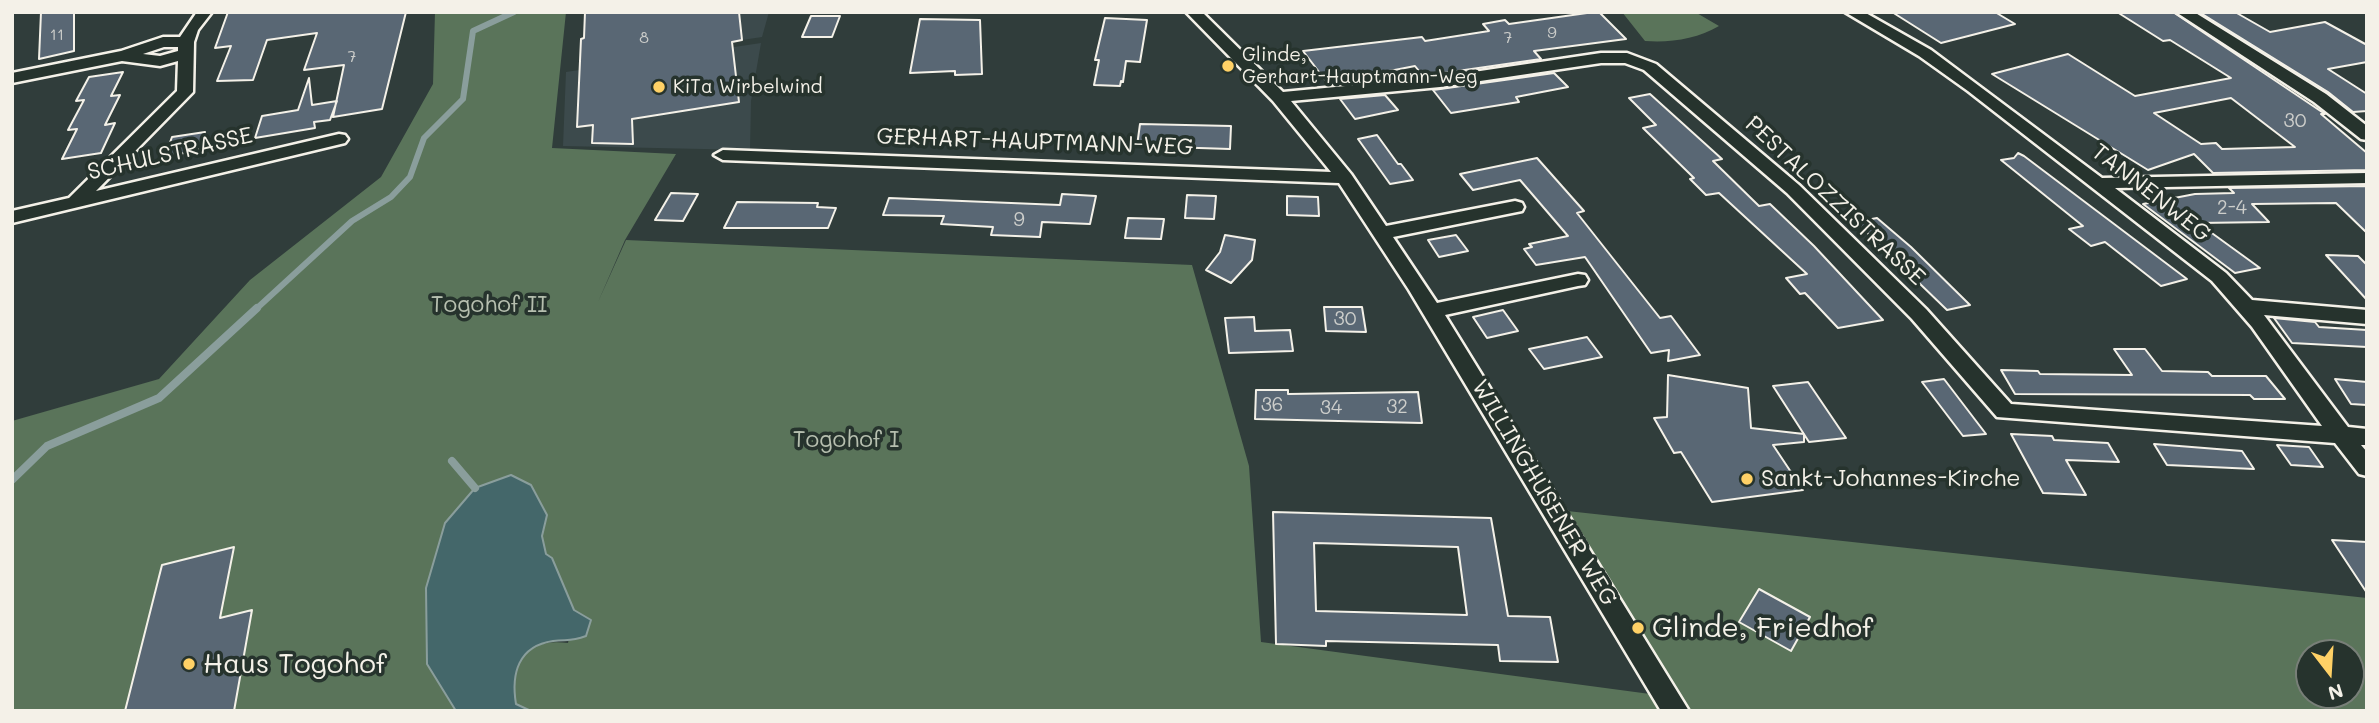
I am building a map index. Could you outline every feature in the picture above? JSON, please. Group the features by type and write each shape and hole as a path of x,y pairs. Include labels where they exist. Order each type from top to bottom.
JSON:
{"street":[{"path":"77,201 185,92 186,48 205,12"},
{"name":"WILLINGHUSENER WEG","path":"1193,12 1279,97 1345,178 1433,311 1676,711"},
{"name":"TANNENWEG","path":"1852,12 1925,53 2219,277 2250,307 2338,434 2367,468"},
{"path":"2183,12 2320,98 2367,135"},
{"path":"12,78 122,56 160,61 186,48"},
{"name":"PESTALOZZISTRASSE","path":"1279,97 1440,82 1601,58 1627,58 1650,67 1793,189 1919,314 2006,411 2367,437"},
{"name":"SCHULSTRASSE","path":"12,216 339,139"},
{"name":"GERHART-HAUPTMANN-WEG","path":"723,155 1345,178"},
{"path":"2098,183 2367,178"},
{"path":"1382,233 1515,206"},
{"path":"1433,311 1578,280"},
{"path":"2250,307 2367,317"}],"shaded area":[{"path":"739,12 769,12 762,37 742,40"},
{"name":"KiTa Wirbelwind","path":"761,43 751,101 750,150 563,146 566,72"}],"green space":[{"path":"435,12 566,12 552,148 676,154 625,240 598,302 626,240 1192,265 1249,466 1261,642 1665,696 1674,711 531,711 516,704 515,677 518,666 531,649 553,642 568,643 574,610 552,558 546,554 542,536 547,515 531,485 450,699 456,711 12,711 12,421 159,379 250,280 381,177 433,84"},
{"path":"1622,12 1695,12 1719,26 1683,39 1645,41"},
{"path":"1558,510 2367,598 2367,711 1678,711"}],"water":[{"path":"511,475 531,485 547,515 542,536 546,554 552,558 574,610 591,620 586,636 541,644 525,655 516,672 516,704 531,711 456,711 427,664 426,588 445,523 475,488"}],"building":[{"path":"41,12 74,12 74,51 39,59"},
{"path":"228,12 406,12 382,109 333,117 344,65 304,70 317,33 267,40 253,80 217,81 231,46 215,48"},
{"path":"585,12 739,12 742,40 732,42 739,102 632,119 633,144 592,143 593,125 577,127 581,39 584,38"},
{"path":"1599,12 1626,39 1534,51 1541,59 1423,76 1415,66 1369,75 1374,81 1329,85 1303,51 1422,37 1425,41 1489,31 1483,24 1505,20 1509,24"},
{"path":"1892,12 1995,12 2015,24 1941,43"},
{"path":"2117,12 2173,12 2325,114 2321,114 2367,153 2367,170 2213,173 2194,154 2148,170 1992,74 2068,54 2135,96 2231,78 2170,40 2163,41","holes":["2231,98 2295,147 2222,149 2216,143 2201,144 2154,113"]},
{"path":"2199,12 2235,12 2270,32 2325,22 2367,45 2367,62 2328,69 2367,94 2367,111 2353,112 2328,92"},
{"path":"811,16 840,16 832,37 802,37"},
{"path":"1105,18 1147,20 1140,62 1126,61 1120,86 1094,85 1099,60 1095,60"},
{"path":"920,19 980,20 982,74 955,75 955,71 910,73"},
{"path":"123,72 111,96 120,95 105,125 115,123 101,153 62,159 77,129 68,130 84,100 76,101 89,77"},
{"path":"1554,73 1568,87 1516,97 1519,102 1451,113 1433,90"},
{"path":"309,78 312,105 337,101 330,120 314,122 315,128 255,138 262,116 298,110"},
{"path":"1650,94 1722,159 1713,161 1759,206 1770,204 1814,246 1883,320 1838,328 1805,293 1800,294 1786,278 1807,274 1719,193 1706,195 1690,179 1694,178 1643,128 1656,125 1629,98"},
{"path":"1385,95 1398,110 1355,119 1340,99"},
{"path":"1140,124 1231,126 1230,149 1137,146"},
{"path":"205,132 198,151 165,156 172,137"},
{"path":"1377,135 1413,180 1390,184 1358,139"},
{"path":"2018,153 2187,279 2161,286 2105,242 2091,246 2069,229 2083,226 2001,160 2014,158"},
{"path":"1537,158 1584,211 1577,213 1660,318 1671,316 1700,355 1668,361 1669,350 1651,353 1585,257 1536,265 1524,249 1532,247 1529,244 1568,236 1520,180 1473,190 1460,174"},
{"path":"2367,186 2367,233 2336,203 2252,204 2269,222 2198,223 2260,268 2235,273 2143,204 2195,194 2234,193 2229,188"},
{"path":"671,193 698,194 683,221 655,220"},
{"path":"1062,194 1096,196 1090,224 1042,222 1040,237 991,235 993,227 941,224 944,216 883,215 889,198 1060,205"},
{"path":"1187,195 1216,196 1214,219 1185,218"},
{"path":"1287,196 1318,197 1319,216 1287,215"},
{"path":"737,202 818,203 817,207 836,208 828,228 724,228"},
{"path":"1128,218 1164,219 1161,239 1125,238"},
{"path":"1877,218 1970,305 1947,310 1856,222"},
{"path":"1225,235 1255,240 1252,260 1231,283 1206,270 1220,252"},
{"path":"1456,235 1468,251 1439,257 1428,240"},
{"path":"2326,255 2358,256 2367,265 2367,300"},
{"path":"1324,307 1362,307 1366,332 1326,331"},
{"path":"1503,310 1518,331 1487,338 1473,317"},
{"path":"1254,317 1255,331 1290,330 1293,351 1229,353 1225,318"},
{"path":"2274,318 2315,322 2319,327 2367,330 2367,347 2292,343"},
{"path":"1587,337 1602,357 1544,369 1529,349"},
{"path":"2114,349 2145,349 2162,371 2208,372 2212,376 2266,376 2285,399 2254,399 2250,395 2015,394 2001,370 2038,371 2040,374 2132,375"},
{"path":"1668,375 1748,388 1751,428 1804,434 1804,442 1773,445 1803,490 1712,502 1681,452 1674,453 1654,418 1667,417"},
{"path":"1944,379 1986,434 1963,436 1922,382"},
{"path":"2335,379 2367,382 2367,405 2351,404"},
{"path":"1808,382 1846,438 1809,442 1773,386"},
{"path":"1256,390 1288,390 1288,394 1418,392 1422,423 1255,419"},
{"path":"2011,434 2108,443 2119,462 2066,460 2086,495 2043,493"},
{"path":"2154,444 2242,451 2254,469 2167,465"},
{"path":"2277,445 2309,447 2323,467 2291,465"},
{"path":"1273,512 1491,518 1508,616 1550,617 1558,662 1500,661 1498,645 1326,641 1326,646 1276,644","holes":["1314,543 1458,547 1467,615 1316,611"]},
{"path":"2332,540 2367,542 2367,593"},
{"name":"Haus Togohof","path":"234,547 220,618 252,610 234,711 125,711 162,565"},
{"path":"1759,589 1810,617 1791,651 1739,622"}],"waterway":[{"path":"255,310 352,221 391,197 410,177 424,138 463,99 473,31 514,12"},
{"path":"12,480 47,446 159,398 257,308"},
{"path":"452,461 475,488"}],"place":[{"name":"Glinde, Gerhart-Hauptmann-Weg","path":"1228,66"},
{"name":"KiTa Wirbelwind","path":"659,87"},
{"name":"Sankt-Johannes-Kirche","path":"1747,479"},
{"name":"Glinde, Friedhof","path":"1638,628"},
{"name":"Haus Togohof","path":"189,664"}],"park label":[{"name":"Togohof II","path":"489,305"},
{"name":"Togohof I","path":"846,440"}]}
